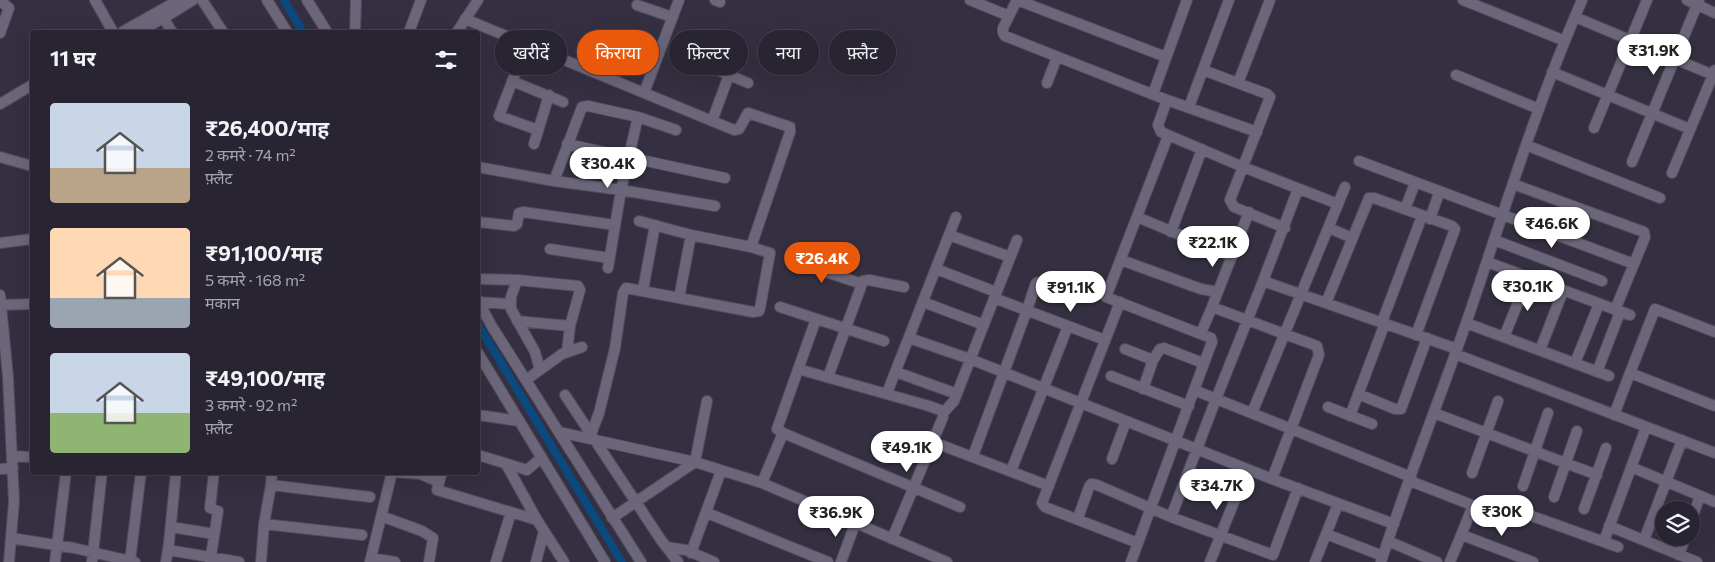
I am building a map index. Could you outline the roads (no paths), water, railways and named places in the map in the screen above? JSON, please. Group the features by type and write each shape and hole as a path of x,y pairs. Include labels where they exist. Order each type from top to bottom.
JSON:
{"street":[{"path":"0,33 9,8 4,4 3,0"},
{"path":"95,0 112,30"},
{"path":"162,15 179,0"},
{"path":"137,30 193,0"},
{"path":"202,0 222,30"},
{"path":"267,0 285,30"},
{"path":"307,0 326,30"},
{"path":"355,30 356,0"},
{"path":"411,30 421,0"},
{"path":"457,30 478,0"},
{"path":"659,54 679,0"},
{"path":"970,0 1009,16"},
{"path":"1166,57 1017,0 1002,31 1003,35 1057,57 1167,100 1257,132"},
{"path":"1153,94 1187,0"},
{"path":"1189,107 1229,0"},
{"path":"1238,83 1270,0"},
{"path":"1463,0 1565,41"},
{"path":"1326,534 1382,559 1456,352 1539,108 1582,0"},
{"path":"1594,128 1647,0"},
{"path":"1687,0 1698,2 1715,13"},
{"path":"1632,162 1698,2"},
{"path":"637,5 672,17"},
{"path":"162,15 171,30"},
{"path":"1575,17 1674,60 1714,72 1672,172"},
{"path":"465,19 495,32"},
{"path":"1047,83 1057,57"},
{"path":"567,62 737,130 741,127 746,115 752,113 788,126 791,129 751,247"},
{"path":"1203,70 1267,94 1270,97 1230,203 1234,207 1284,228"},
{"path":"1552,72 1690,129"},
{"path":"514,75 499,116 538,130"},
{"path":"644,93 651,75"},
{"path":"712,120 729,75"},
{"path":"731,75 748,83"},
{"path":"1456,76 1539,108"},
{"path":"512,81 563,102"},
{"path":"0,104 30,86"},
{"path":"0,111 30,94"},
{"path":"534,144 549,95"},
{"path":"1167,100 1158,125 1161,132 1243,167 1338,204"},
{"path":"554,181 579,110 584,106 638,117 676,130"},
{"path":"550,249 608,263 621,190 638,117"},
{"path":"1132,562 1212,339 1106,297 1168,136"},
{"path":"567,144 725,178"},
{"path":"1526,145 1660,198"},
{"path":"1171,232 1202,149"},
{"path":"0,157 30,165"},
{"path":"1358,162 1634,264"},
{"path":"480,167 715,206"},
{"path":"1405,209 1414,182"},
{"path":"1513,184 1644,232 1645,237 1634,264 1622,312 1597,372"},
{"path":"1252,413 1345,187"},
{"path":"1171,516 1298,189"},
{"path":"1350,416 1426,217 1439,192"},
{"path":"1326,303 1369,198 1405,209 1456,229 1416,335"},
{"path":"480,222 514,226 517,224 519,213 523,212 615,225"},
{"path":"1200,333 1249,212"},
{"path":"887,393 956,217"},
{"path":"1137,217 1231,256"},
{"path":"593,437 615,348 625,289 629,287 753,312 759,311 770,254 768,252 638,221"},
{"path":"643,290 655,225"},
{"path":"1329,228 1352,238"},
{"path":"679,298 691,235"},
{"path":"949,235 1010,257"},
{"path":"0,243 30,239"},
{"path":"892,539 933,442 943,413 951,406 957,394 1016,240"},
{"path":"1494,240 1602,281"},
{"path":"791,260 862,284"},
{"path":"1120,260 1201,289 1218,292"},
{"path":"1486,262 1622,312"},
{"path":"936,269 1027,310 1104,340"},
{"path":"1504,337 1528,278"},
{"path":"480,279 517,280 578,286 580,290 570,326 567,352"},
{"path":"517,280 510,304 511,309 535,352 540,370"},
{"path":"828,377 863,281 869,280 904,287"},
{"path":"1263,281 1427,338 1456,352 1715,453"},
{"path":"973,456 1036,283 1040,282 1055,288"},
{"path":"1540,350 1563,291"},
{"path":"9,562 14,501 13,468 5,413 0,300 30,304"},
{"path":"480,301 510,304"},
{"path":"923,302 984,325"},
{"path":"1120,302 1042,501 1043,505 1138,543"},
{"path":"1575,363 1598,304"},
{"path":"480,305 641,562"},
{"path":"780,307 884,341"},
{"path":"1212,307 1317,346 1319,349 1319,355 1272,478"},
{"path":"1614,415 1655,309 1715,332"},
{"path":"816,319 777,429 960,507"},
{"path":"517,321 570,326"},
{"path":"1466,323 1609,376"},
{"path":"1011,471 1068,326"},
{"path":"909,338 970,359 1247,469 1394,524"},
{"path":"1358,394 1395,409 1401,409 1427,338"},
{"path":"526,380 567,352 582,346"},
{"path":"1143,389 1153,360 1161,348 1203,363"},
{"path":"1125,349 1153,360"},
{"path":"480,356 605,562"},
{"path":"798,369 887,393 934,408 943,413"},
{"path":"896,372 957,394"},
{"path":"1630,373 1715,406"},
{"path":"1111,376 1189,406"},
{"path":"1194,390 1473,506 1496,513 1504,509 1510,509 1618,547"},
{"path":"565,395 666,547 678,562"},
{"path":"612,518 695,462 707,401"},
{"path":"1472,473 1498,401"},
{"path":"1328,407 1372,424"},
{"path":"1523,486 1548,413"},
{"path":"1434,414 1596,475"},
{"path":"480,415 519,422"},
{"path":"1112,459 1126,421"},
{"path":"1604,541 1646,427"},
{"path":"1554,497 1577,431"},
{"path":"559,432 593,437 695,462 762,483 947,562"},
{"path":"762,483 783,433"},
{"path":"1644,540 1682,440"},
{"path":"933,442 1049,486"},
{"path":"1584,509 1606,448"},
{"path":"12,456 30,457"},
{"path":"480,456 527,470 541,458"},
{"path":"506,464 537,520 564,562"},
{"path":"1630,467 1715,502"},
{"path":"0,469 13,468"},
{"path":"1210,562 1247,469"},
{"path":"692,553 722,470"},
{"path":"55,562 66,475"},
{"path":"92,557 102,475"},
{"path":"0,532 58,545 92,557 128,561 141,475"},
{"path":"166,562 176,475"},
{"path":"210,559 218,511 210,508 214,475"},
{"path":"261,562 264,524 272,475"},
{"path":"392,475 371,560 395,562"},
{"path":"427,475 441,477 437,490 537,520"},
{"path":"1078,518 1090,487 1094,484 1275,558 1298,488"},
{"path":"271,485 370,497"},
{"path":"1698,501 1700,496"},
{"path":"1315,562 1338,504"},
{"path":"1450,562 1473,506"},
{"path":"496,562 511,512"},
{"path":"707,513 828,562"},
{"path":"381,516 422,531 433,538 429,562"},
{"path":"264,524 362,535"},
{"path":"841,562 855,524"},
{"path":"1609,526 1697,562"},
{"path":"171,527 214,534"},
{"path":"536,562 544,531"},
{"path":"1462,535 1532,562"},
{"path":"1388,541 1437,562"},
{"path":"1679,555 1682,546"},
{"path":"666,547 692,553 714,562"},
{"path":"168,550 210,559 239,562"}],"waterway":[{"path":"284,0 302,30"},
{"path":"480,328 622,562"}]}
